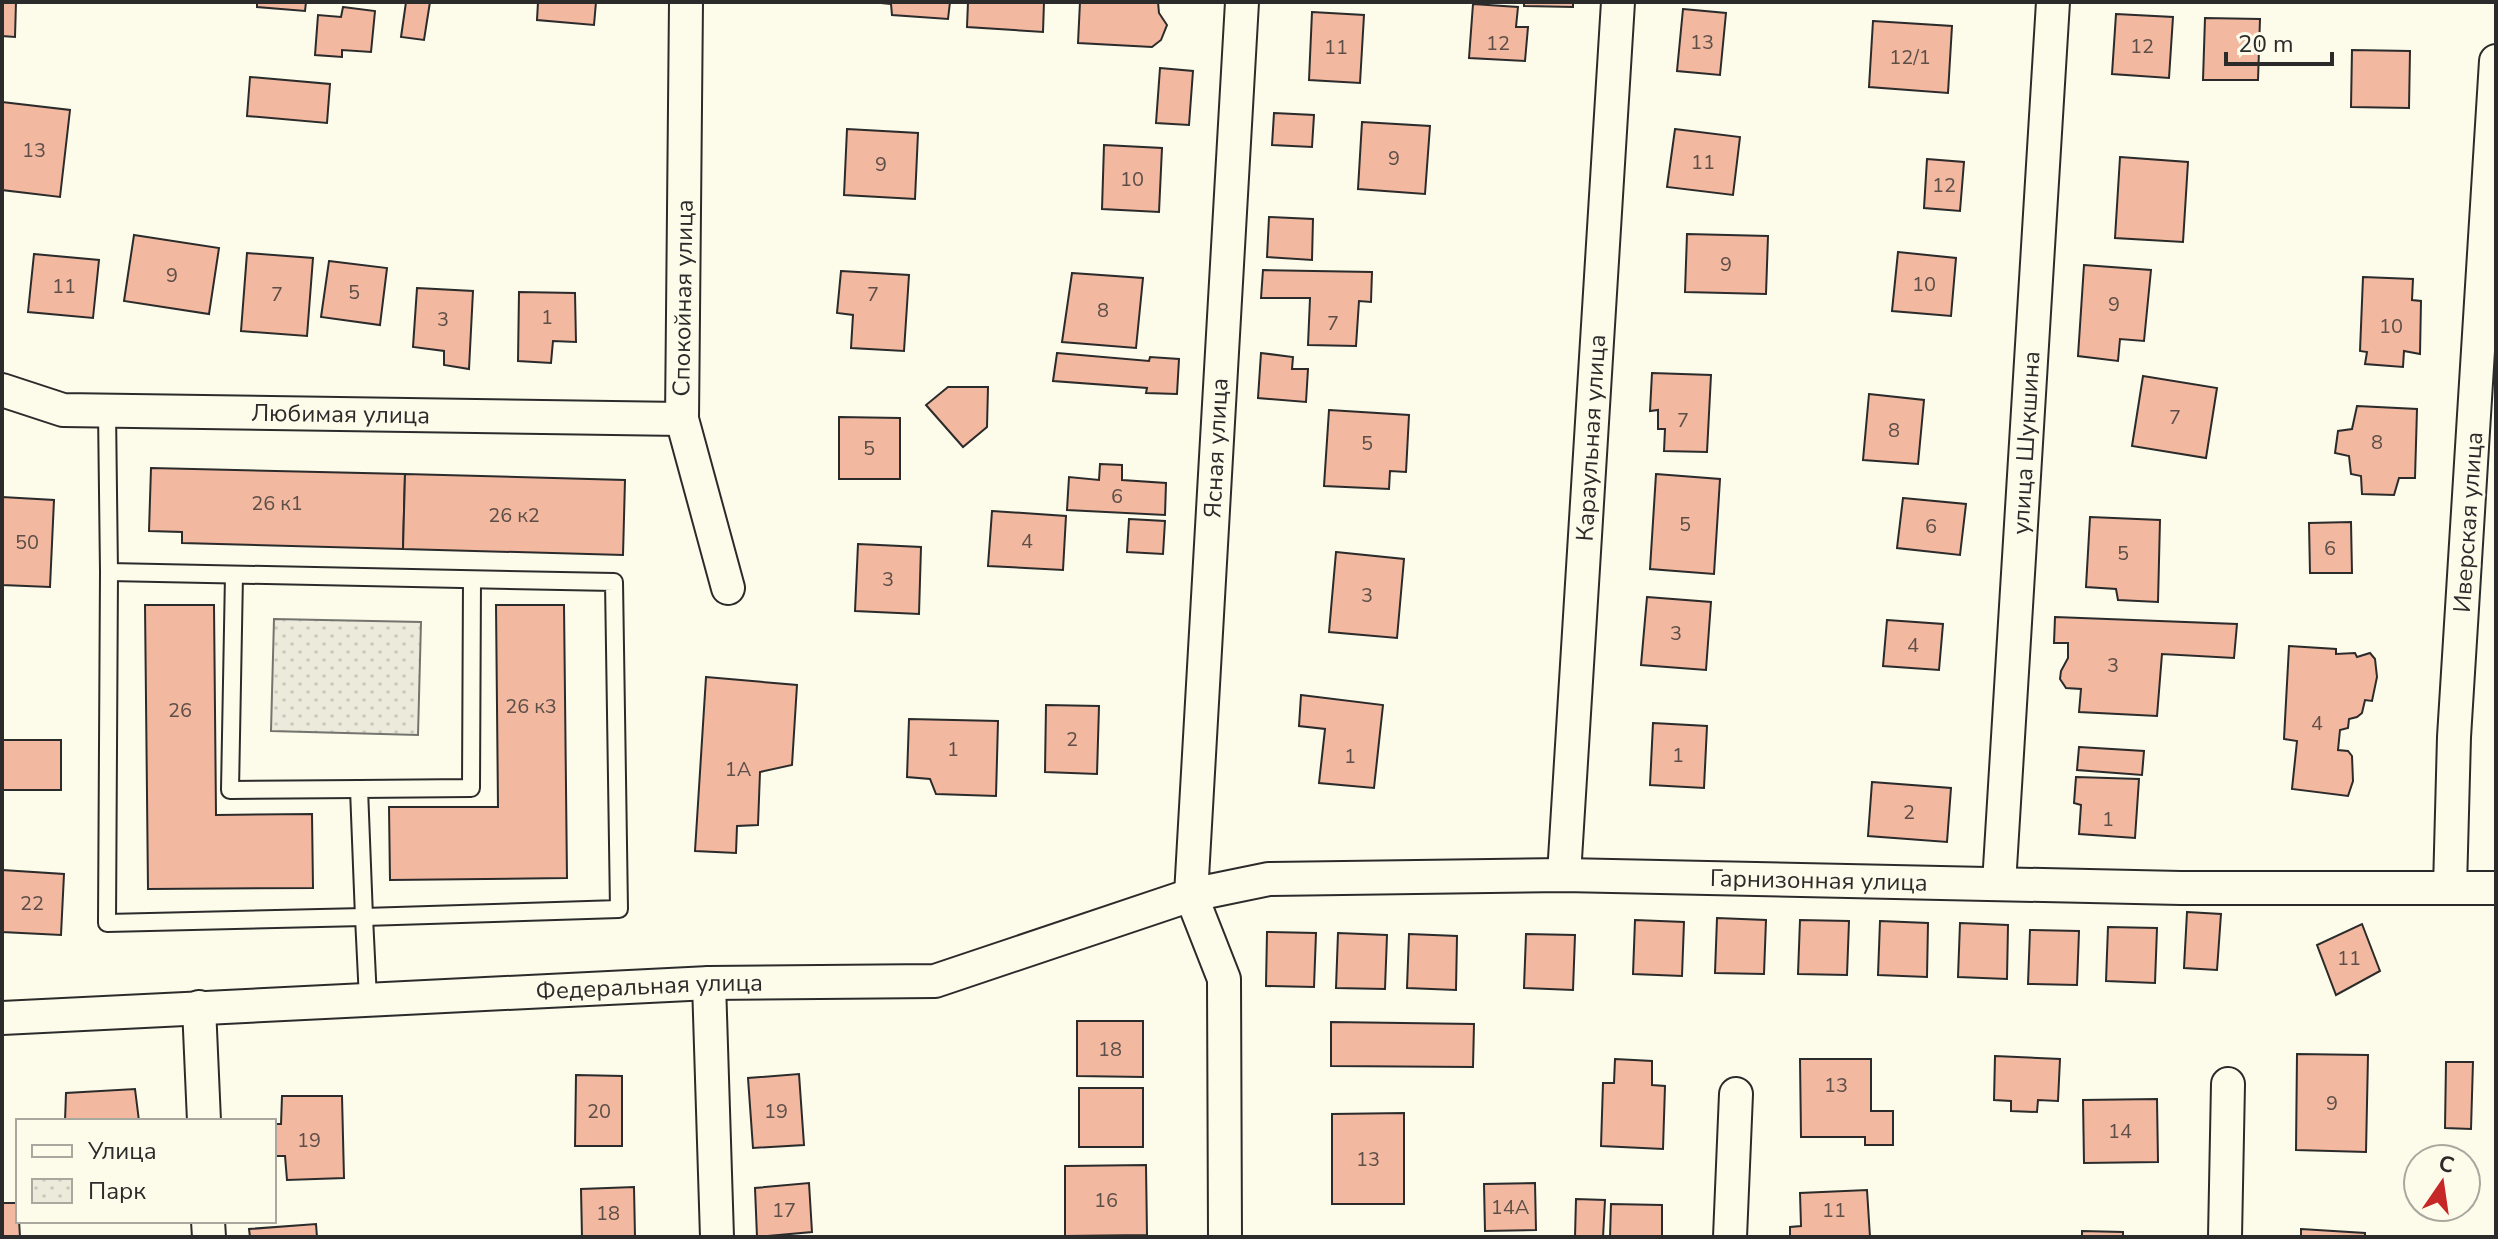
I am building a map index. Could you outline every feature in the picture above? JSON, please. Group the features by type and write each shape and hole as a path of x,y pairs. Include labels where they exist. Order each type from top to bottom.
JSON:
{"street":[{"name":"Спокойная улица","path":"686,2 682,419 728,588"},
{"name":"Ясная улица","path":"1191,895 1242,2"},
{"name":"Караульная улица","path":"1564,875 1618,2"},
{"name":"улица Шукшина","path":"1999,884 2053,2"},
{"name":"Иверская улица","path":"2450,888 2454,737 2496,61"},
{"name":"Любимая улица","path":"2,390 63,410 682,419"},
{"name":"Гарнизонная улица","path":"1191,895 1269,879 1564,875 2181,888 2450,888"},
{"path":"2450,888 2496,888"},
{"path":"1191,895 1224,979 1225,1237"},
{"name":"Федеральная улица","path":"2,1018 709,983 935,981 1191,895"},
{"path":"709,983 717,1237"},
{"path":"199,1007 204,1119"},
{"path":"2225,1237 2228,1084"},
{"path":"1730,1237 1736,1094"}],"lane":[{"path":"107,411 107,923 619,909 614,582 109,572"},
{"path":"234,575 230,790 471,788 472,580"},
{"path":"359,789 368,999"}],"green space":[{"path":"274,619 421,622 418,735 271,731"}],"building":[{"path":"2,2 16,2 15,37 2,36"},
{"path":"257,2 306,2 305,11 257,7"},
{"path":"406,2 430,2 424,40 401,37"},
{"path":"538,2 596,2 594,25 537,20"},
{"path":"950,2 948,19 892,15 891,4 881,3"},
{"path":"968,2 1044,2 1043,32 967,27"},
{"path":"1080,2 1158,2 1159,13 1167,25 1161,40 1152,47 1078,43"},
{"path":"1524,2 1573,2 1573,7 1524,6"},
{"path":"1473,4 1518,7 1516,27 1528,27 1525,61 1469,58"},
{"path":"343,7 375,11 371,52 342,50 342,57 315,55 318,15 341,17"},
{"path":"1683,9 1726,13 1720,75 1677,71"},
{"path":"1312,12 1364,15 1360,83 1309,80"},
{"path":"2116,14 2173,17 2169,78 2112,74"},
{"path":"2205,18 2260,19 2258,80 2203,80"},
{"path":"1873,21 1952,26 1948,93 1869,87"},
{"path":"2352,50 2410,51 2409,108 2351,107"},
{"path":"1160,68 1193,71 1189,125 1156,123"},
{"path":"250,77 330,84 327,123 247,116"},
{"path":"2,102 70,110 60,197 2,190"},
{"path":"1274,113 1314,115 1312,147 1272,145"},
{"path":"1362,122 1430,126 1425,194 1358,189"},
{"path":"847,129 918,133 915,199 844,195"},
{"path":"1675,129 1740,137 1733,195 1667,187"},
{"path":"1104,145 1162,148 1159,212 1102,209"},
{"path":"2120,157 2188,162 2183,242 2115,238"},
{"path":"1927,159 1964,162 1960,211 1924,208"},
{"path":"1269,217 1313,219 1312,260 1267,257"},
{"path":"1687,234 1768,236 1766,294 1685,292"},
{"path":"134,235 219,248 209,314 124,301"},
{"path":"1898,252 1956,258 1951,316 1892,311"},
{"path":"247,253 313,258 307,336 241,331"},
{"path":"34,254 99,260 93,318 28,312"},
{"path":"329,261 387,268 380,325 321,317"},
{"path":"2084,265 2151,270 2144,341 2120,339 2118,361 2078,356"},
{"path":"1263,270 1372,272 1371,302 1359,301 1356,346 1308,345 1310,298 1261,298"},
{"path":"841,271 909,275 904,351 851,348 853,315 837,313"},
{"path":"1072,273 1143,278 1136,348 1062,342"},
{"path":"2363,277 2413,279 2412,300 2421,301 2420,354 2404,351 2403,367 2365,364 2367,352 2360,351"},
{"path":"417,288 473,291 469,369 444,365 444,351 413,347"},
{"path":"519,292 575,293 576,342 553,341 551,363 518,361"},
{"path":"1057,353 1149,361 1150,357 1179,359 1177,394 1146,393 1147,388 1053,381"},
{"path":"1261,353 1293,357 1292,369 1308,369 1306,402 1258,398"},
{"path":"1652,373 1711,375 1707,452 1664,451 1665,429 1658,429 1658,410 1650,411"},
{"path":"2143,376 2217,388 2206,458 2132,446"},
{"path":"948,387 988,387 987,427 963,447 926,405"},
{"path":"1869,394 1924,400 1918,464 1863,460"},
{"path":"2357,406 2417,409 2415,478 2399,478 2394,495 2362,494 2361,476 2351,474 2349,456 2335,453 2338,431 2352,429"},
{"path":"1329,410 1409,415 1406,472 1390,471 1389,489 1324,486"},
{"path":"839,417 900,418 900,479 839,479"},
{"path":"1100,464 1122,465 1122,480 1166,483 1165,515 1067,510 1069,477 1099,480"},
{"path":"151,468 405,474 403,549 182,543 182,532 149,531"},
{"path":"405,474 625,480 623,555 403,549"},
{"path":"1656,474 1720,479 1714,574 1650,569"},
{"path":"2,497 54,500 50,587 2,585"},
{"path":"1903,498 1966,504 1960,555 1897,548"},
{"path":"992,511 1066,516 1063,570 988,566"},
{"path":"2090,517 2160,520 2158,602 2118,600 2116,589 2086,587"},
{"path":"1129,519 1165,521 1163,554 1127,552"},
{"path":"2351,522 2352,573 2310,573 2309,523"},
{"path":"858,544 921,547 919,614 855,611"},
{"path":"1336,552 1404,559 1397,638 1329,632"},
{"path":"1647,597 1711,602 1706,670 1641,665"},
{"path":"145,605 214,605 216,815 312,814 313,888 148,889"},
{"path":"496,605 564,605 567,878 390,880 389,807 498,807"},
{"path":"2055,617 2237,624 2234,658 2162,654 2157,716 2079,712 2081,689 2066,688 2060,679 2068,658 2068,643 2054,643"},
{"path":"1887,620 1943,624 1939,670 1883,666"},
{"path":"2289,646 2336,649 2336,654 2355,653 2357,657 2370,653 2375,659 2377,677 2372,701 2365,700 2362,713 2349,719 2348,728 2340,730 2338,750 2348,751 2352,756 2353,781 2348,796 2292,789 2297,741 2284,739"},
{"path":"706,677 797,685 792,765 760,772 758,825 737,826 736,853 695,851"},
{"path":"1301,695 1383,705 1374,788 1319,783 1325,729 1299,726"},
{"path":"1046,705 1099,706 1097,774 1045,772"},
{"path":"909,719 998,721 996,796 936,794 930,779 907,777"},
{"path":"1653,723 1707,726 1704,788 1650,785"},
{"path":"2,740 61,740 61,790 2,790"},
{"path":"2079,747 2144,751 2142,775 2077,770"},
{"path":"2076,777 2139,779 2135,838 2079,834 2081,805 2074,803"},
{"path":"1872,782 1951,788 1947,842 1868,836"},
{"path":"2,870 64,874 61,935 2,932"},
{"path":"2187,912 2221,914 2217,970 2184,968"},
{"path":"1717,918 1766,920 1764,974 1715,973"},
{"path":"1635,920 1684,922 1682,976 1633,974"},
{"path":"1800,920 1849,921 1847,975 1798,974"},
{"path":"1880,921 1928,923 1927,977 1878,975"},
{"path":"1960,923 2008,925 2007,979 1958,977"},
{"path":"2362,924 2380,971 2336,995 2317,945"},
{"path":"2108,927 2157,928 2155,983 2106,981"},
{"path":"2030,930 2079,931 2077,985 2028,984"},
{"path":"1267,932 1316,933 1314,987 1266,986"},
{"path":"1338,933 1387,935 1385,989 1336,988"},
{"path":"1409,934 1457,936 1456,990 1407,988"},
{"path":"1526,934 1575,935 1573,990 1524,988"},
{"path":"1077,1021 1143,1021 1143,1077 1077,1076"},
{"path":"1331,1022 1474,1024 1473,1067 1331,1066"},
{"path":"2297,1054 2368,1055 2366,1152 2296,1150"},
{"path":"1995,1056 2060,1059 2058,1101 2038,1100 2037,1112 2011,1111 2011,1101 1994,1100"},
{"path":"1615,1059 1652,1061 1652,1085 1665,1086 1663,1149 1601,1146 1603,1083 1614,1083"},
{"path":"1800,1059 1871,1059 1871,1111 1893,1111 1893,1145 1865,1145 1865,1137 1801,1137"},
{"path":"2446,1062 2473,1062 2471,1129 2445,1128"},
{"path":"799,1074 804,1145 753,1148 748,1078"},
{"path":"576,1075 622,1076 622,1146 575,1146"},
{"path":"1079,1088 1143,1088 1143,1147 1079,1147"},
{"path":"135,1089 139,1119 65,1119 66,1093"},
{"path":"282,1096 342,1096 344,1178 287,1180 285,1156 276,1156 276,1124 281,1124"},
{"path":"2157,1099 2158,1162 2084,1163 2083,1100"},
{"path":"1404,1113 1404,1204 1332,1204 1332,1114"},
{"path":"1146,1165 1147,1235 1065,1236 1065,1166"},
{"path":"809,1183 812,1232 757,1237 755,1188"},
{"path":"1535,1183 1536,1230 1485,1231 1484,1184"},
{"path":"634,1187 635,1237 582,1237 581,1189"},
{"path":"1867,1190 1870,1237 1790,1237 1790,1227 1801,1226 1800,1193"},
{"path":"1576,1199 1605,1200 1603,1237 1575,1237"},
{"path":"2,1203 16,1203 20,1237 2,1237"},
{"path":"1611,1204 1662,1205 1662,1237 1610,1237"},
{"path":"316,1224 317,1237 250,1237 249,1229"},
{"path":"2301,1229 2365,1233 2365,1237 2301,1237"},
{"path":"2082,1231 2123,1232 2123,1237 2082,1237"}]}
